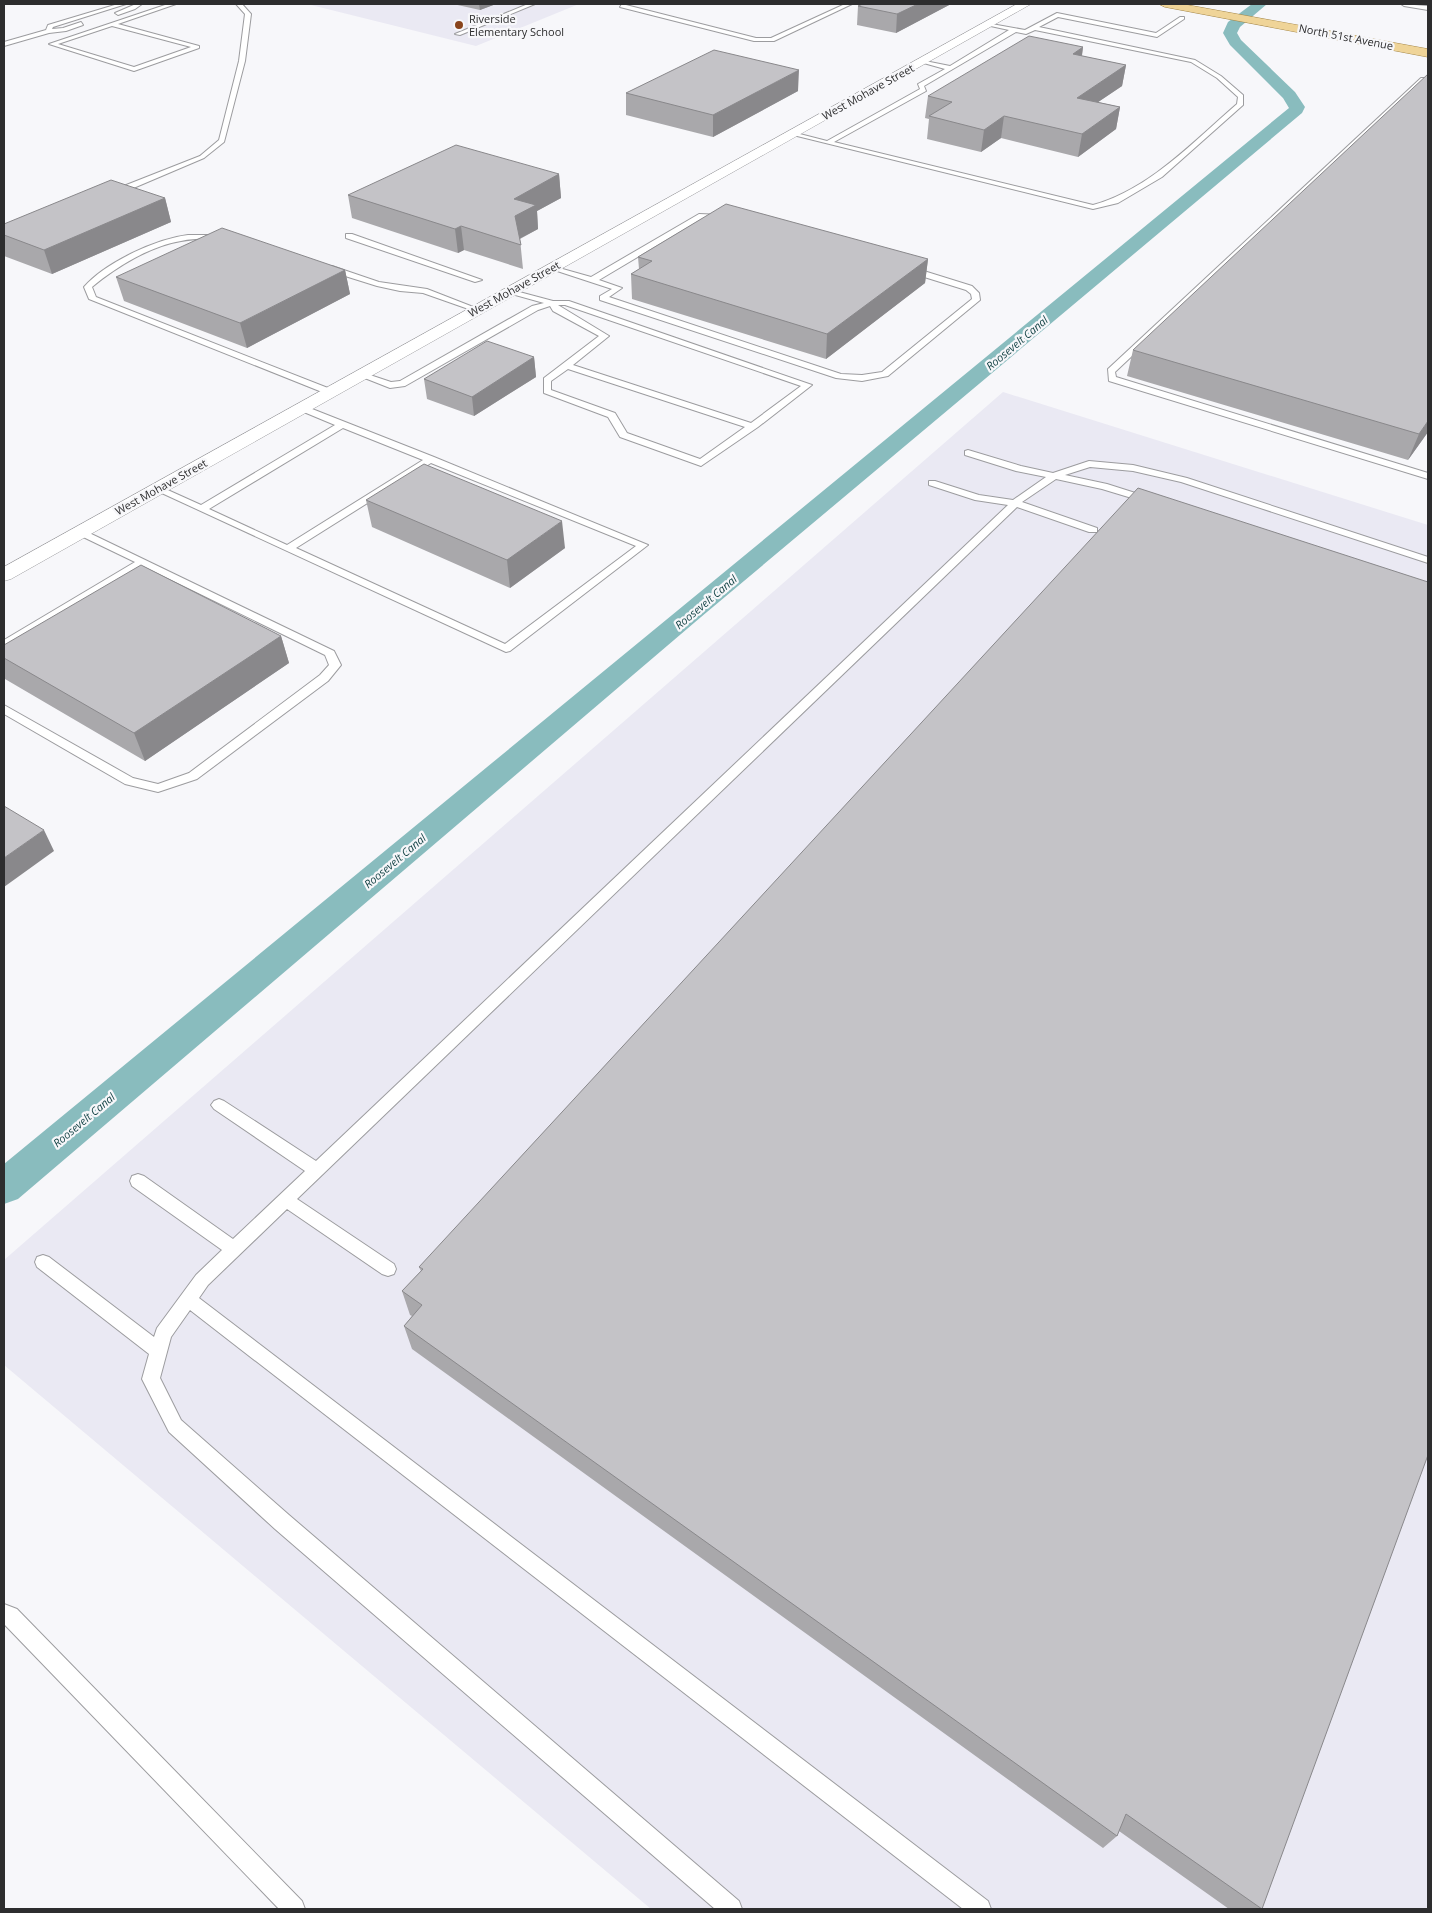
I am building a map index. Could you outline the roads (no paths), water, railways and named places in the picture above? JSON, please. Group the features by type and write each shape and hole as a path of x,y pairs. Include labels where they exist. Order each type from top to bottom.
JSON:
{"main road":[{"name":"North 51st Avenue","path":"1165,4 1428,53"}],"street":[{"name":"West Mohave Street","path":"4,575 1025,4"}],"lane":[{"path":"49,30 50,26 123,4"},
{"path":"4,44 49,30 64,30 133,8 139,4"},
{"path":"112,24 197,47 134,69 52,44 112,24 172,4"},
{"path":"103,197 202,157 222,141 242,61 248,14 239,4"},
{"path":"458,34 532,4"},
{"path":"622,6 756,40 772,40 849,4"},
{"path":"1404,4 1428,8"},
{"path":"988,24 1026,32 1057,15 1157,35 1182,18"},
{"path":"792,134 1093,207 1115,202 1159,175 1240,105 1241,96 1219,78 1193,61 1035,28"},
{"path":"828,143 924,90 920,85 1014,30"},
{"path":"922,61 951,68"},
{"path":"1428,80 1421,80 1111,371 1112,379 1428,476"},
{"path":"592,280 702,216 719,216 736,220"},
{"path":"349,236 478,280"},
{"path":"228,238 197,237 176,239 112,268 88,287 93,299 330,392"},
{"path":"321,266 377,284 400,289 424,291 477,310"},
{"path":"552,268 618,288 603,298 839,376 862,378 885,374 976,300 976,294 956,283 900,267"},
{"path":"361,374 390,385 402,384 534,308 552,303 566,303 808,385 700,463 623,435 612,415 547,391 547,380 605,336 556,309 552,303 512,291"},
{"path":"567,366 752,426"},
{"path":"158,489 203,508 506,649 643,545 302,408"},
{"path":"203,508 343,424"},
{"path":"968,453 1019,469 1104,486 1160,504"},
{"path":"289,548 431,459"},
{"path":"731,1909 282,1522 175,1426 151,1379 163,1334 202,1280 234,1249 1015,503 1054,476 1089,464 1133,468 1184,480 1428,560"},
{"path":"932,483 978,498 1015,503 1093,530"},
{"path":"4,709 129,781 158,788 193,776 324,678 334,665 330,653 80,532"},
{"path":"4,645 142,562"},
{"path":"220,1105 317,1170"},
{"path":"138,1181 234,1249"},
{"path":"286,1199 388,1269"},
{"path":"43,1262 158,1351"},
{"path":"188,1299 980,1909"},
{"path":"4,1614 10,1616 294,1909"}],"waterway":[{"name":"Roosevelt Canal","path":"4,1187 692,611 1296,110 1297,107 1289,95 1235,42 1230,33 1233,25 1260,4"}],"place":[{"name":"Riverside Elementary School","path":"459,25"}]}
